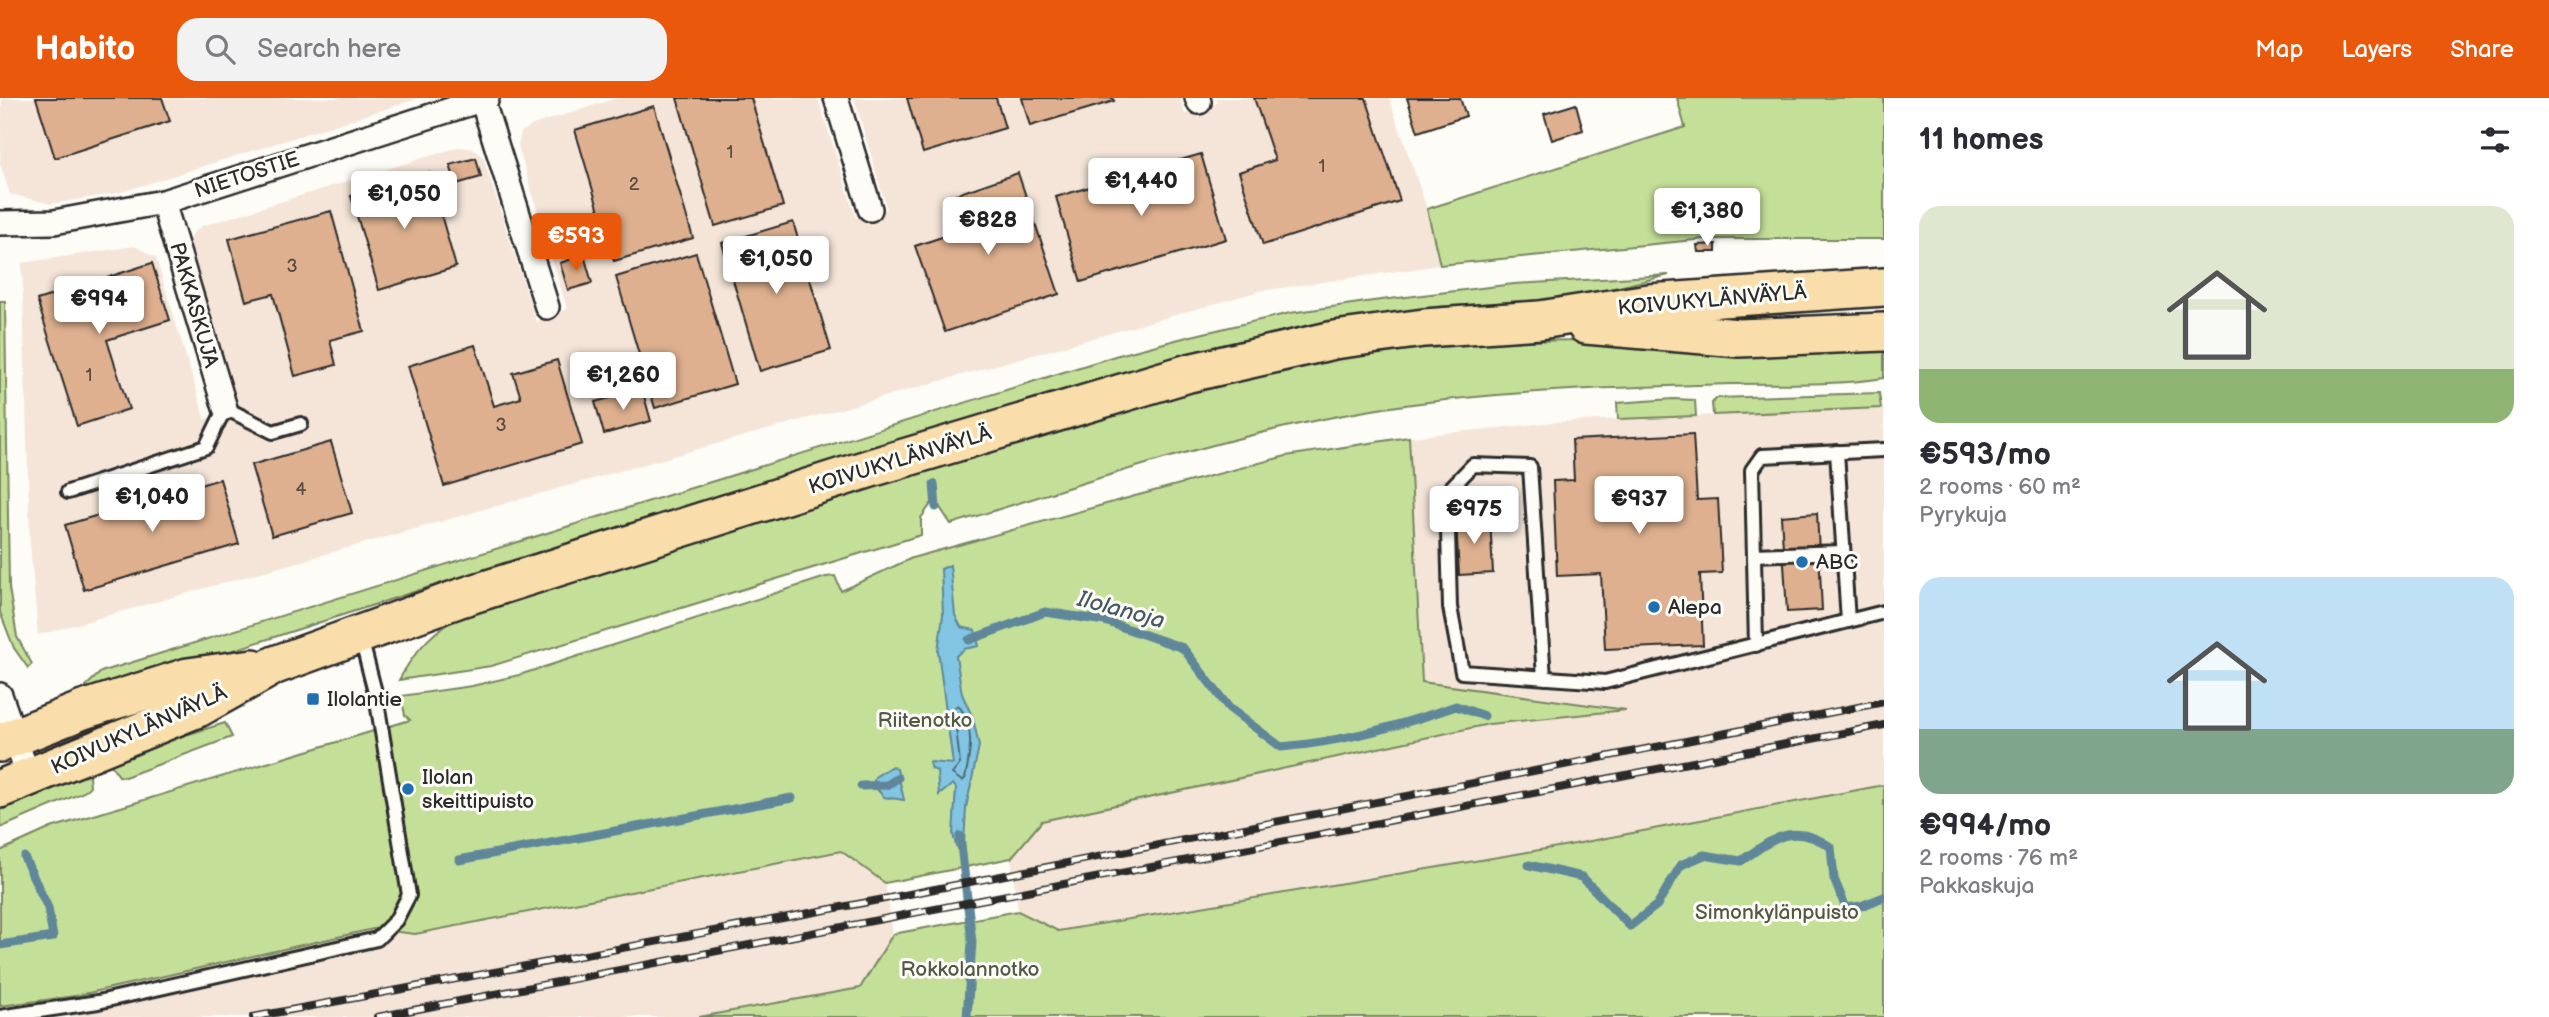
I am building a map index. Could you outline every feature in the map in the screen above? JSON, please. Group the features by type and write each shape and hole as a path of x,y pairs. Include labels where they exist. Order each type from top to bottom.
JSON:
{"main road":[{"name":"KOIVUKYLÄNVÄYLÄ","path":"14,783 198,709 275,665 460,598 835,480 1189,373 1334,340 1424,328 1540,320 1649,303 1884,286"},
{"name":"KOIVUKYLÄNVÄYLÄ","path":"1540,320 1652,333 1739,338 1884,332"},
{"name":"KOIVUKYLÄNVÄYLÄ","path":"7,739 188,677 275,665"}],"street":[{"path":"836,98 870,209"},
{"path":"485,99 547,307"},
{"name":"NIETOSTIE","path":"0,223 54,222 163,202 485,99"},
{"name":"PAKKASKUJA","path":"163,202 225,408"},
{"path":"0,695 14,783"}],"lane":[{"path":"68,492 206,447 225,408 273,432 301,424"},
{"path":"1756,645 1752,470 1762,456 1884,450"},
{"path":"1836,452 1848,621"},
{"path":"1544,678 1530,467 1474,465 1447,492 1450,607 1462,672 1544,678 1605,682 1884,612"},
{"path":"1754,555 1843,551"},
{"path":"0,1017 98,1002 377,939 396,920 409,895 376,695 360,634"}],"shaded area":[{"path":"2,98 420,98 118,193 51,204 10,194 0,164"},
{"path":"617,98 818,98 856,218 887,209 854,98 1180,98 1185,114 1217,103 1216,98 1389,98 1427,209 1440,265 1260,291 38,635 30,544 22,263 135,246 156,258 205,419 239,409 187,246 191,235 202,226 459,147 474,149 483,157 536,322 567,309 518,146 521,132 535,124"},
{"path":"1884,408 1884,785 1575,844 1058,931 1018,911 1011,858 1041,821 1489,724 1622,711 1422,683 1409,437 1555,422"},
{"path":"841,851 885,883 893,934 860,988 699,1017 0,1017 0,1006 75,996 373,929 415,934"}],"green space":[{"path":"1677,98 1884,98 1884,239 1705,239 1440,265 1427,209 1685,127"},
{"path":"1669,275 1572,298 1434,307 1285,331 1201,350 429,587 104,692 85,694 86,686 101,672 1115,356 1290,313 1514,284"},
{"path":"0,301 5,301 9,588 17,637 32,664 28,668 14,648 0,612"},
{"path":"1884,341 1884,378 1827,383 1653,386 1497,395 1420,403 1300,424 1183,453 951,524 939,506 931,504 921,518 921,535 491,666 399,680 427,640 467,612 1181,393 1362,353 1469,342"},
{"path":"1879,393 1881,408 1713,415 1712,403 1717,398"},
{"path":"1695,400 1696,416 1618,419 1617,403"},
{"name":"Riitenotko","path":"1409,437 1422,682 1626,710 1489,724 1042,821 1011,858 885,883 841,851 415,934 373,929 75,996 0,1006 0,851 51,828 410,720 405,715 401,696 472,686 519,675 826,577 835,576 841,591 912,558 1286,456"},
{"path":"225,723 232,737 125,777 119,776 107,759"},
{"path":"88,767 90,786 84,792 0,828 0,805"},
{"name":"Simonkylänpuisto","path":"1884,785 1884,1017 699,1017 860,988 893,934 1018,911 1058,931 1575,844"}],"water":[{"path":"950,565 955,615 961,627 975,630 979,646 964,649 956,656 962,694 973,718 979,746 966,808 964,844 956,846 953,834 956,788 953,784 939,795 937,771 932,769 929,762 953,764 938,651 943,615 941,569"},
{"path":"892,766 897,769 904,800 884,797 873,785 875,777"}],"building":[{"path":"36,98 162,98 170,121 55,158"},
{"path":"677,98 751,98 783,206 715,226"},
{"path":"907,98 996,98 1005,128 923,153"},
{"path":"1022,98 1113,98 1114,101 1030,126"},
{"path":"1254,98 1366,98 1400,201 1263,245 1239,172 1275,160"},
{"path":"1407,98 1460,98 1466,116 1418,132"},
{"path":"1576,104 1583,130 1552,140 1544,114"},
{"path":"654,106 693,238 614,261 575,130"},
{"path":"1201,154 1226,239 1081,282 1056,197"},
{"path":"476,158 481,177 456,184 450,165"},
{"path":"429,173 456,267 379,290 351,196"},
{"path":"1018,173 1059,294 945,332 915,246 960,231 948,197"},
{"path":"331,211 364,331 330,340 336,365 295,376 273,294 246,301 229,239"},
{"path":"793,222 831,350 760,371 722,243"},
{"path":"1716,244 1716,252 1698,252 1697,245"},
{"path":"696,253 735,384 655,408 616,277"},
{"path":"584,255 592,283 568,290 560,263"},
{"path":"152,263 170,320 107,340 129,409 77,426 37,300"},
{"path":"475,345 494,406 521,398 513,373 557,360 582,444 444,486 408,366"},
{"path":"642,389 651,421 604,434 595,402"},
{"path":"1693,434 1697,500 1718,499 1722,573 1700,574 1703,645 1605,649 1601,574 1557,576 1553,481 1574,480 1572,440"},
{"path":"331,442 352,513 272,536 251,465"},
{"path":"220,479 239,544 84,590 65,525"},
{"path":"1817,513 1822,610 1787,612 1781,516"},
{"path":"1490,518 1493,573 1459,575 1456,519"}],"waterway":[{"path":"934,484 936,507"},
{"name":"Ilolanoja","path":"969,640 1045,612 1105,621 1183,648 1229,708 1281,747 1370,732 1456,706 1484,716"},
{"path":"861,786 887,785 898,778"},
{"path":"459,860 792,798"},
{"name":"Ilolanoja","path":"1529,865 1582,877 1630,926 1657,905 1681,865 1704,855 1741,861 1773,840 1794,834 1817,839 1831,847 1834,879 1846,908 1861,906 1884,897"},
{"name":"Ilolanoja","path":"960,836 972,942 967,1017"},
{"path":"0,945 53,937 48,908 24,857"}],"railway":[{"path":"253,1017 879,900 1884,702"},
{"path":"377,1017 1884,725"}],"place":[{"name":"ABC","path":"1802,562"},
{"name":"Alepa","path":"1654,607"},
{"name":"Ilolantie","path":"313,699"},
{"name":"Ilolan skeittipuisto","path":"408,789"}],"park label":[{"name":"Rokkolannotko","path":"970,969"}]}
